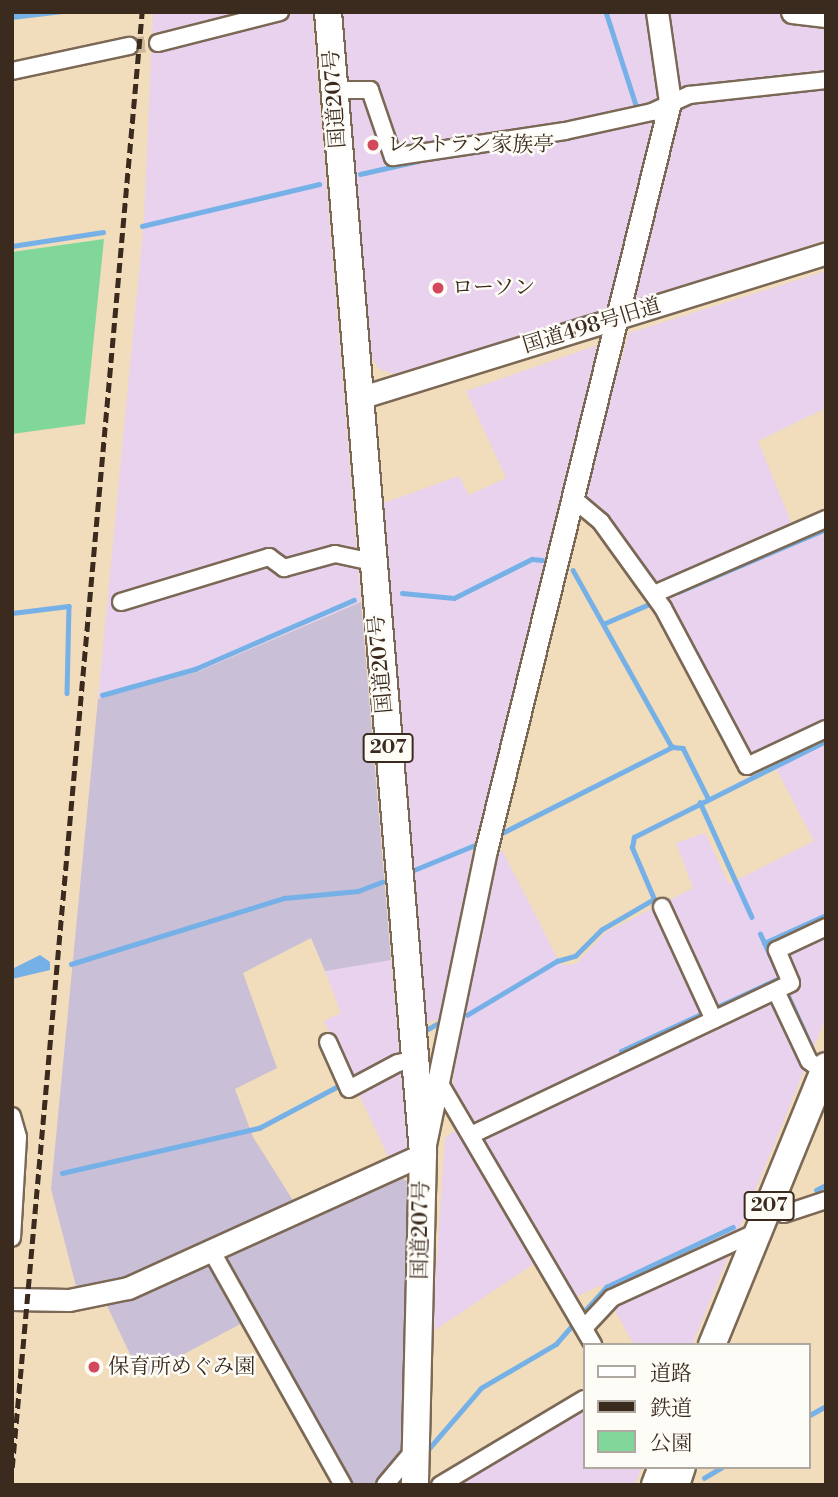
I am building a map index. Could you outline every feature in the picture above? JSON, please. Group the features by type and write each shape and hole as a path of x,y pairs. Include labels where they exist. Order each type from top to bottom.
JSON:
{"highway":[{"name":"国道207号","path":"327,12 336,90 359,398 423,1154 415,1485"},
{"name":"207","path":"713,1343 825,1069"},
{"name":"207","path":"732,1343 826,1114"}],"street":[{"path":"158,43 280,12"},
{"path":"12,1298 102,1296 211,1251 423,1154 486,850 575,500 670,102 657,12"},
{"path":"792,12 818,14"},
{"path":"12,71 130,46"},
{"path":"336,90 370,90 393,157 565,131 639,114 689,96 826,80"},
{"name":"国道498号旧道","path":"359,398 826,253"},
{"path":"575,500 601,522 654,594 747,766 826,729"},
{"path":"654,594 826,519"},
{"path":"121,602 269,557 284,568 335,554 373,562"},
{"path":"662,907 714,1020"},
{"path":"471,1135 791,984 777,950 826,927"},
{"path":"776,991 809,1061 825,1069"},
{"path":"328,1042 349,1089 398,1063 415,1059"},
{"path":"439,1082 592,1343"},
{"path":"12,1116 18,1137 12,1238"},
{"path":"784,1214 826,1200"},
{"path":"580,1322 612,1298 759,1231"},
{"path":"211,1251 343,1485"},
{"path":"440,1485 582,1400"},
{"path":"385,1485 418,1446"}],"shaded area":[{"path":"153,12 312,12 361,602 197,672 98,699 144,220"},
{"path":"341,12 826,12 826,240 400,376 379,369 366,347"},
{"path":"826,271 826,408 758,441 797,537 826,525 826,1017 693,1343 633,1343 601,1285 562,1304 538,1261 432,1332 445,1138 468,1120 452,1089 465,990 496,853 502,850 561,965 576,964 606,932 693,888 676,843 705,833 729,884 814,841 772,761 755,769 664,594 607,519 581,498 629,333"},
{"path":"598,345 602,351 473,850 440,1019 422,1024 381,504 459,476 469,495 506,478 466,391"},
{"path":"361,602 391,960 325,971 311,938 243,973 277,1068 235,1089 253,1137 304,1218 398,1176 409,1182 414,1269 402,1458 380,1485 339,1485 246,1321 141,1377 99,1289 77,1290 51,1189 98,699 197,672"},
{"path":"391,960 408,1146 390,1160 324,1021 341,1013 325,971"},
{"path":"582,1403 582,1469 641,1469 635,1485 447,1485"}],"green space":[{"path":"104,239 85,424 12,434 12,252"}],"water":[{"path":"12,12 80,12 12,20"},
{"path":"40,955 50,962 50,970 12,979 12,969"}],"waterway":[{"path":"606,12 638,111"},
{"path":"475,152 591,133"},
{"path":"360,174 418,161"},
{"path":"142,226 319,184"},
{"path":"12,246 103,232"},
{"path":"678,592 826,529"},
{"path":"402,593 454,598 532,559 542,560"},
{"path":"573,570 672,747"},
{"path":"102,695 195,669 354,600"},
{"path":"603,624 654,602"},
{"path":"12,613 69,606 67,693"},
{"path":"467,1015 557,961 575,956 601,930 654,899 632,848 634,837 826,741"},
{"path":"502,833 672,747 683,748 708,798"},
{"path":"700,802 752,917"},
{"path":"414,870 475,845"},
{"path":"71,964 284,898 358,891 382,882"},
{"path":"764,943 826,915"},
{"path":"719,1006 780,978 760,934"},
{"path":"788,995 812,1048"},
{"path":"621,1051 699,1015"},
{"path":"426,1030 437,1024"},
{"path":"350,1079 395,1055"},
{"path":"62,1173 259,1128 342,1084"},
{"path":"816,1190 826,1185"},
{"path":"581,1315 606,1287 733,1227"},
{"path":"426,1452 481,1388 556,1344 576,1321"},
{"path":"810,1415 826,1406"},
{"path":"704,1478 719,1469"}],"tunnel":[{"path":"129,46 158,43"}],"railway":[{"path":"12,1468 142,12"}],"place":[{"name":"レストラン家族亭","path":"373,145"},
{"name":"ローソン","path":"438,288"},
{"name":"保育所めぐみ園","path":"94,1367"}]}
